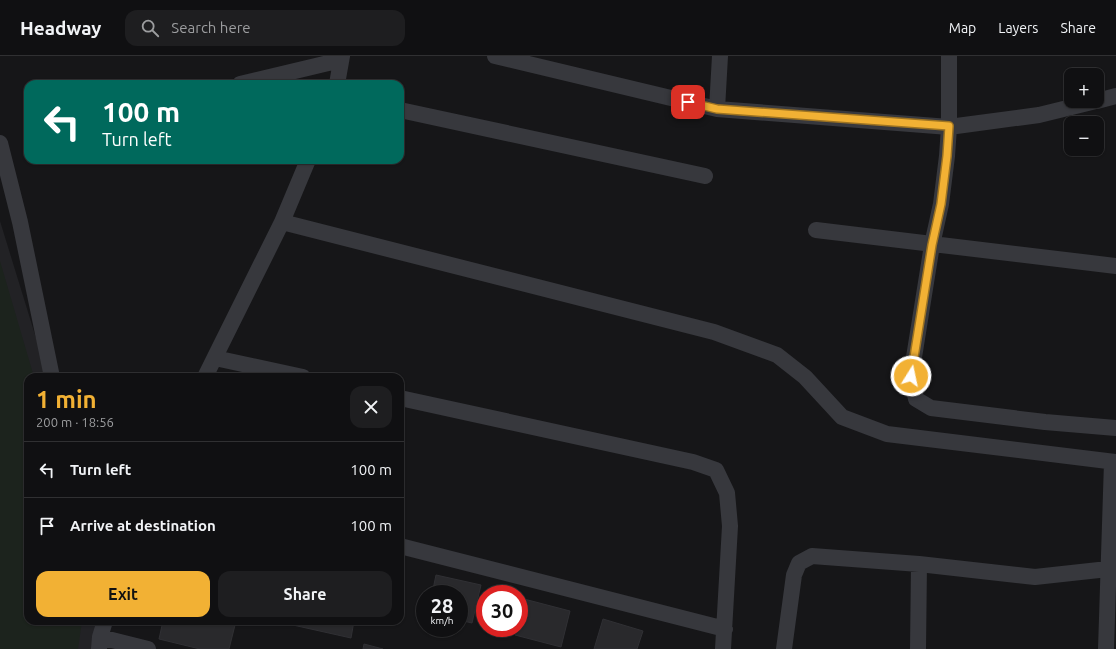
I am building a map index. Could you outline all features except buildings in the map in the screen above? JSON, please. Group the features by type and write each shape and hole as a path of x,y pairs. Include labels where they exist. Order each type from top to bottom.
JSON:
{"street":[{"path":"496,56 717,109 949,126 1039,115 1068,108"},
{"path":"717,109 720,56"},
{"path":"949,56 949,126 947,156 941,204 932,245 911,376 916,399 931,408 1045,422 1116,428"},
{"path":"256,80 341,58 338,80"},
{"path":"1104,99 1116,96"},
{"path":"404,111 705,176"},
{"path":"0,143 20,222 51,373"},
{"path":"207,373 282,222 306,164"},
{"path":"282,222 714,332 777,355 805,377 842,417 886,434 1114,462 1108,569 1106,649"},
{"path":"816,230 1116,266"},
{"path":"215,358 284,373"},
{"path":"404,399 693,462 716,470 727,493 730,526 724,649"},
{"path":"404,547 725,629"},
{"path":"784,649 794,575 799,563 812,556 919,564 1035,576 1108,569"},
{"path":"918,649 919,564"},
{"path":"104,625 99,643 148,649"}],"shaded area":[{"path":"0,221 47,373 24,373 24,625 101,625 98,649 0,649"},
{"path":"0,261 33,373 24,373 24,625 81,625 78,649 0,649"}],"route":[{"path":"688,102 717,109 949,126 941,204 932,245 911,376"}]}
